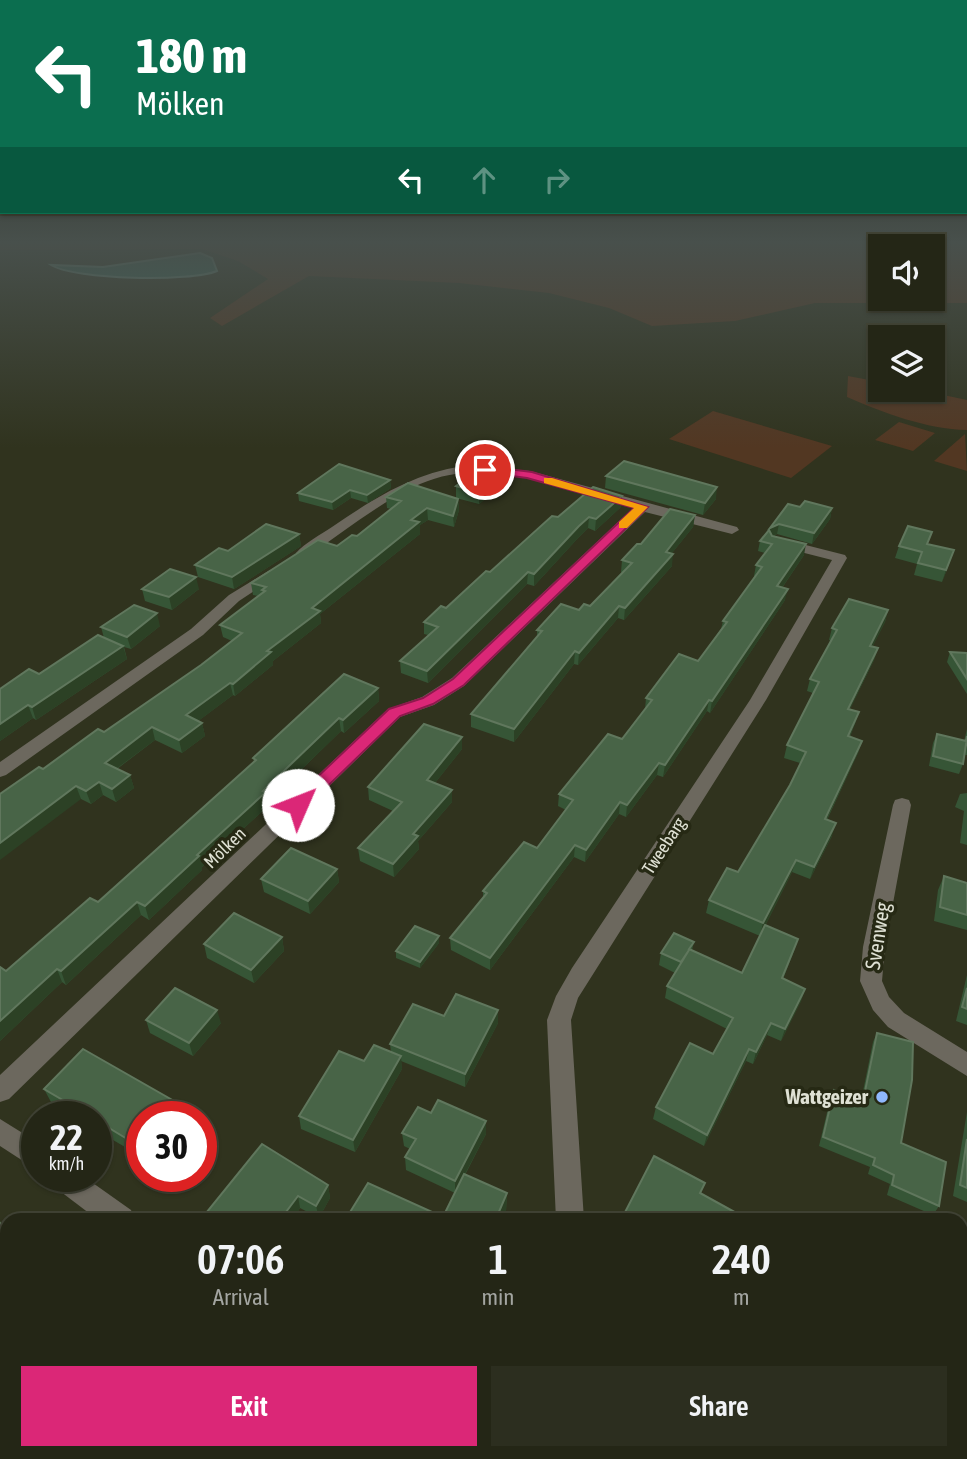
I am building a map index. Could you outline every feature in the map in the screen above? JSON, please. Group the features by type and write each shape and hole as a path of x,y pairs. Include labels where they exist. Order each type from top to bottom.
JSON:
{"street":[{"path":"0,771 197,632 233,598 417,481 449,471 485,470 528,474 732,530"},
{"name":"Mölken","path":"0,1091 394,713 428,701 458,682 642,507"},
{"name":"Tweebarg","path":"570,1213 559,1020 567,996 580,974 758,700 821,596 840,558 776,541"},
{"name":"Svenweg","path":"902,805 874,947 871,981 881,1003 896,1020 967,1065"},
{"path":"0,1131 21,1146"},
{"path":"83,1192 111,1213"}],"shaded area":[{"path":"219,312 246,312 222,326 210,318"},
{"path":"619,312 775,312 735,321 652,326"},
{"path":"848,376 868,380 868,402 945,402 945,395 967,400 967,430 921,423 847,397"},
{"path":"713,411 832,446 791,478 669,439"},
{"path":"899,422 935,433 913,451 875,440"},
{"path":"965,434 967,471 934,461"}],"building":[{"path":"624,461 717,487 705,503 606,476"},
{"path":"339,464 390,480 367,495 350,490 332,502 298,493"},
{"path":"483,465 501,466 503,474 479,493 456,486"},
{"path":"408,483 458,499 453,516 427,508 411,520 419,522 312,608 320,611 267,651 271,652 233,684 230,683 186,715 202,723 179,740 152,727 105,763 130,775 112,789 99,782 86,791 76,786 0,843 0,794 39,767 43,769 98,729 104,732 201,665 242,633 220,625 265,591 262,590 266,587 251,583 318,540 337,546 352,535 357,536 401,501 386,497"},
{"path":"593,487 622,496 596,519 589,517 534,574 528,572 427,671 400,661 438,627 424,622 441,606 446,608 552,516 558,517"},
{"path":"805,501 832,508 814,533 779,524 770,528 788,504 800,507"},
{"path":"670,509 695,515 666,552 673,554 625,608 619,606 579,653 575,651 514,729 471,714 542,631 537,630 561,604 579,610 584,604 590,606 632,563 622,560 637,544 641,544"},
{"path":"266,524 299,534 232,577 195,565 219,548 228,551"},
{"path":"908,526 932,532 927,544 954,550 946,570 918,563 922,552 899,546"},
{"path":"769,530 772,536 806,544 777,586 788,589 665,765 659,763 627,805 620,802 586,850 575,845 490,958 450,938 487,893 483,891 524,842 537,848 573,800 559,794 608,734 622,739 652,700 646,698 679,654 698,661 762,567 756,565 772,544 760,541"},
{"path":"170,569 196,577 169,597 142,589"},
{"path":"849,599 888,610 870,646 878,648 848,709 859,712 848,736 862,741 825,819 836,823 814,867 796,860 763,923 709,900 727,868 738,872 790,785 806,752 787,745 819,682 810,679 837,630 832,628"},
{"path":"134,605 157,613 127,637 101,627"},
{"path":"98,635 123,646 32,707 28,705 0,724 0,689 29,669 39,674"},
{"path":"950,652 967,653 967,679"},
{"path":"344,674 378,688 343,720 339,718 263,791 266,792 145,906 137,902 61,971 57,969 0,1021 0,967 6,971 90,898 98,902 256,760 253,758"},
{"path":"424,724 462,737 427,780 452,790 413,834 418,836 393,864 358,848 402,802 368,787"},
{"path":"937,734 966,741 967,736 963,764 933,756"},
{"path":"291,848 337,869 308,901 261,879"},
{"path":"944,876 967,883 967,915 940,907"},
{"path":"234,913 282,937 251,970 204,944"},
{"path":"765,925 798,939 782,978 805,989 785,1029 771,1023 756,1052 749,1049 707,1135 656,1107 690,1043 713,1054 733,1018 667,986 689,950 681,962 661,953 674,933 694,942 689,949 742,973"},
{"path":"415,926 439,936 420,962 396,951"},
{"path":"175,988 217,1010 189,1043 146,1020"},
{"path":"967,988 967,1009 962,1007"},
{"path":"456,994 498,1010 465,1074 390,1044 413,1004 444,1016"},
{"path":"877,1033 913,1042 912,1080 901,1143 946,1162 939,1206 892,1185 894,1175 873,1165 875,1158 823,1137 834,1090 863,1101"},
{"path":"374,1045 401,1056 353,1140 299,1116 339,1051 364,1061"},
{"path":"83,1049 174,1101 126,1101 126,1138 112,1130 112,1101 64,1101 44,1089"},
{"path":"438,1100 486,1121 455,1181 405,1157 416,1139 402,1133 418,1107 431,1113"},
{"path":"967,1139 967,1188 960,1185"},
{"path":"262,1144 328,1185 316,1206 298,1196 285,1213 206,1213"},
{"path":"654,1156 705,1183 700,1193 736,1213 625,1213"},
{"path":"464,1174 507,1193 498,1213 445,1213"},
{"path":"368,1183 434,1213 349,1213"}],"slow traffic":[{"path":"548,480 642,507 623,525"}],"place":[{"name":"Wattgeizer","path":"882,1097"}],"route":[{"path":"298,805 394,713 428,701 458,682 642,507 528,474 485,470"}]}
